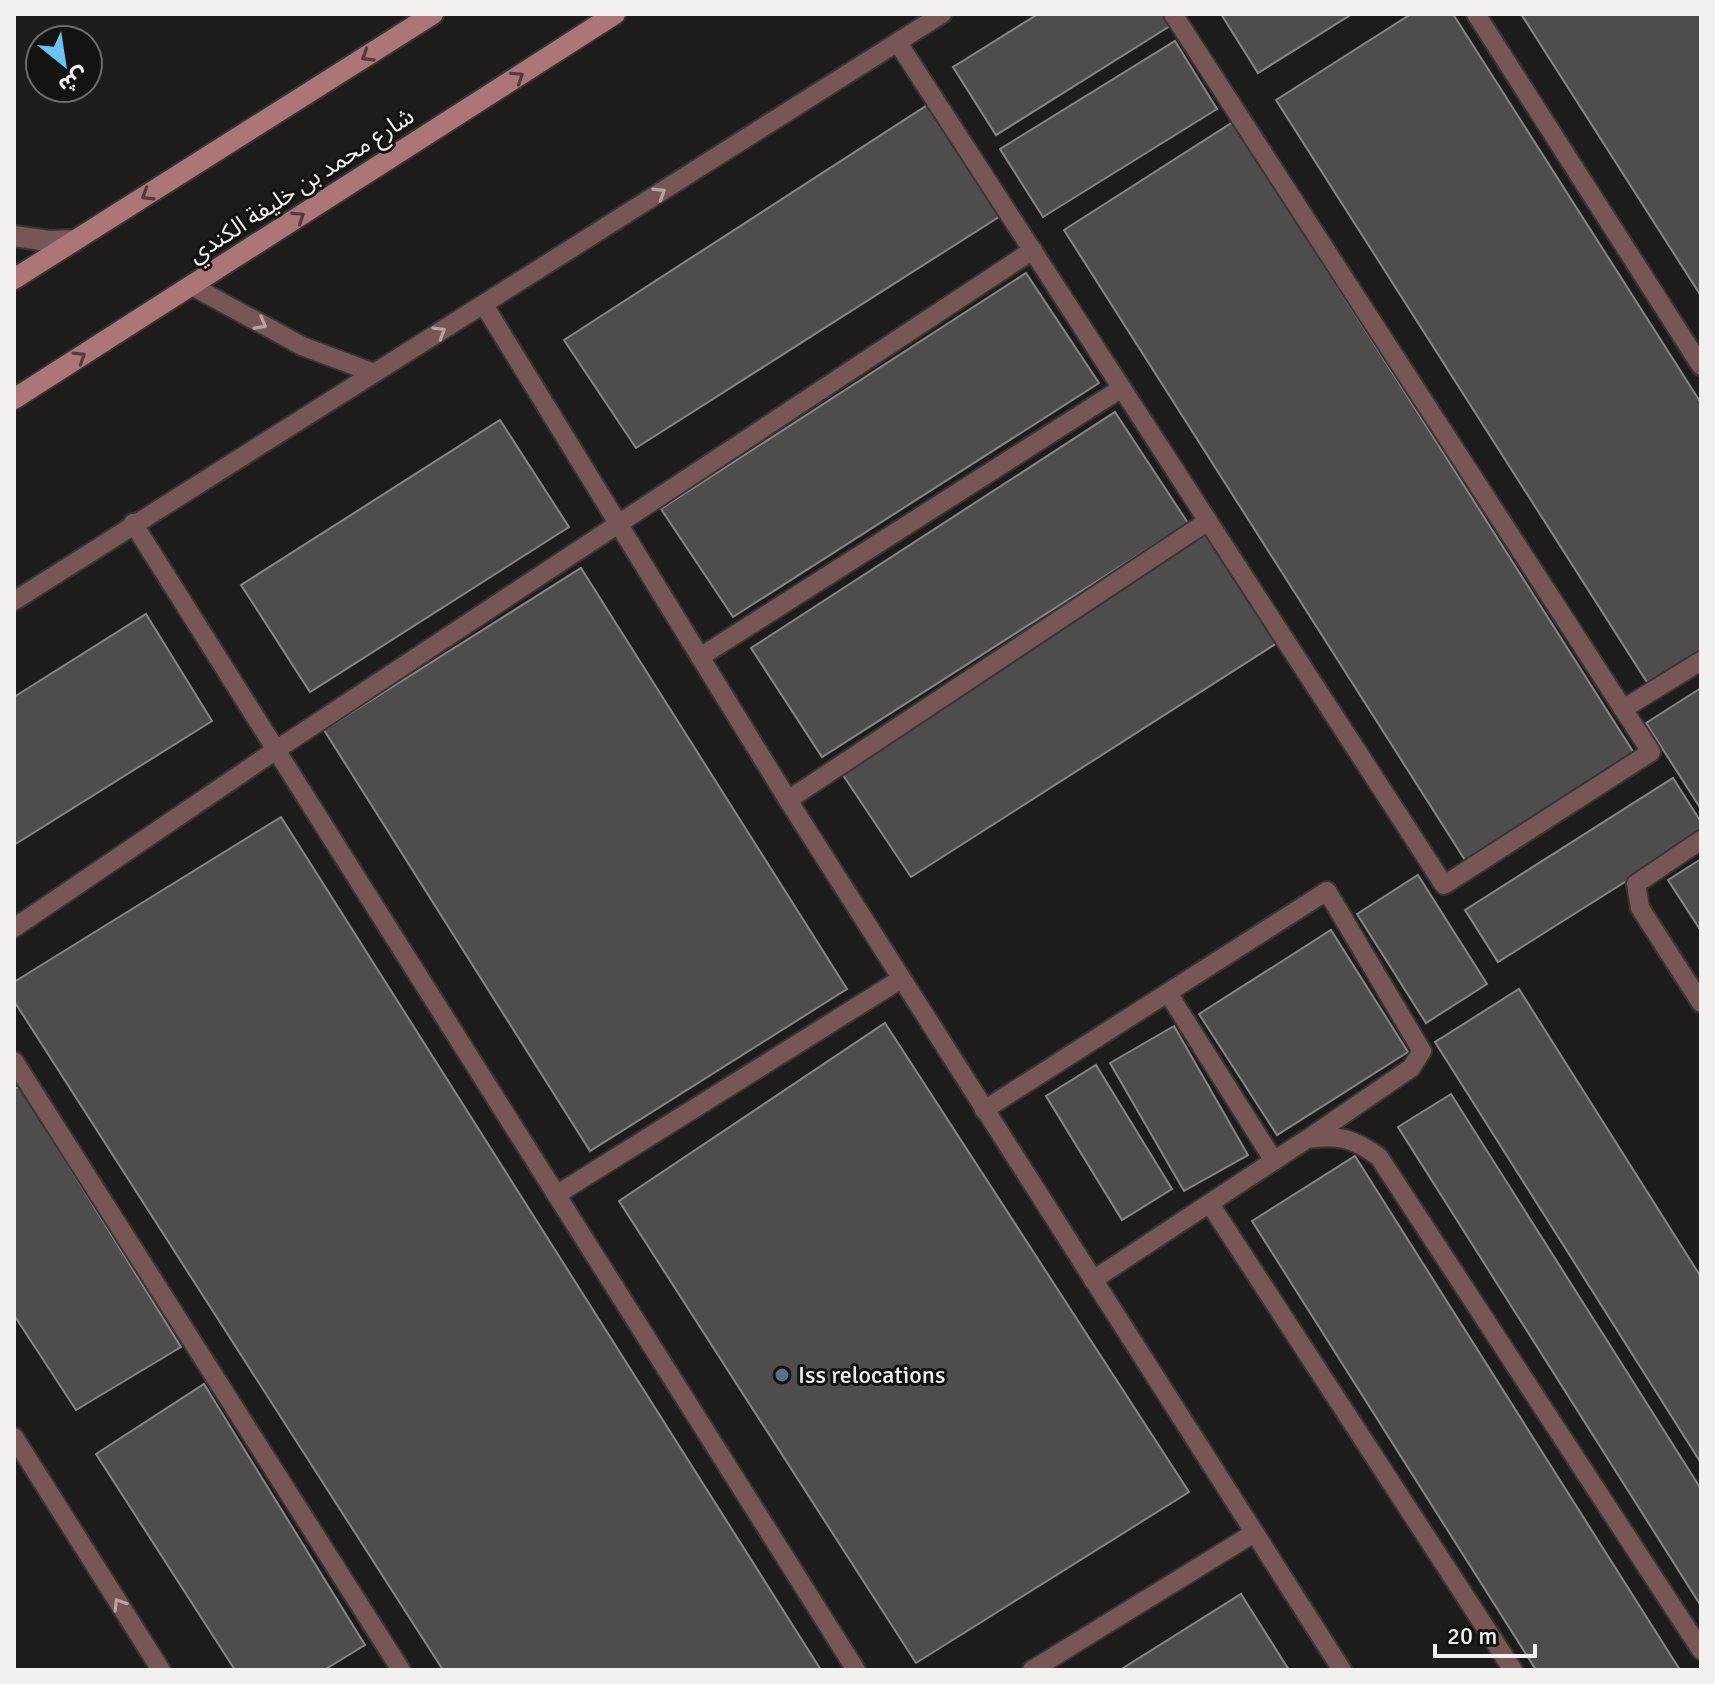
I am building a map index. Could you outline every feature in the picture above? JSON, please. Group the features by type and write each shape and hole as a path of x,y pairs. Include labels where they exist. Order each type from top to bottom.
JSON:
{"main road":[{"path":"14,279 433,14"},
{"name":"شارع محمد بن خليفة الكندي","path":"14,399 615,14"}],"street":[{"path":"14,236 76,240"}],"lane":[{"path":"14,601 942,14"},
{"path":"898,43 1444,885 1651,752 1173,14"},
{"path":"1476,14 1701,366"},
{"path":"14,928 276,750 1033,250"},
{"path":"192,286 302,346 374,373"},
{"path":"484,305 788,800 1342,1670"},
{"path":"700,657 1122,388"},
{"path":"788,800 1208,521"},
{"path":"133,523 856,1670"},
{"path":"1623,709 1701,661"},
{"path":"1701,840 1636,884 1640,908 1701,1003"},
{"path":"984,1110 1327,891 1422,1051 1411,1068 1093,1280"},
{"path":"556,1195 901,979"},
{"path":"1168,993 1274,1161"},
{"path":"14,1061 401,1670"},
{"path":"1307,1139 1334,1135 1356,1140 1379,1157 1701,1650"},
{"path":"1210,1204 1513,1670"},
{"path":"14,1437 161,1670"},
{"path":"1032,1670 1254,1533"}],"building":[{"path":"1038,14 1162,14 1170,26 996,135 953,67"},
{"path":"1221,14 1352,14 1258,73"},
{"path":"1411,14 1453,14 1701,403 1701,659 1652,690 1276,100"},
{"path":"1521,14 1701,14 1701,296"},
{"path":"1175,41 1217,109 1043,217 1000,149"},
{"path":"929,104 1002,215 636,448 564,340"},
{"path":"1233,122 1634,753 1465,860 1064,230"},
{"path":"1026,273 1099,383 733,617 661,509"},
{"path":"1115,412 1188,523 822,757 751,648"},
{"path":"500,420 569,527 310,692 241,585"},
{"path":"1204,533 1277,643 911,877 839,769"},
{"path":"581,568 847,989 590,1151 324,730"},
{"path":"146,614 212,721 14,845 14,697"},
{"path":"1701,688 1701,809 1646,723"},
{"path":"1673,778 1701,822 1701,834 1498,962 1465,910"},
{"path":"281,817 821,1670 443,1670 14,1001 14,982"},
{"path":"1701,859 1701,931 1668,880"},
{"path":"1418,875 1487,984 1426,1023 1357,914"},
{"path":"1331,930 1408,1052 1277,1135 1199,1014"},
{"path":"1519,989 1701,1277 1701,1463 1435,1042"},
{"path":"885,1023 1189,1492 916,1663 619,1201"},
{"path":"1174,1026 1248,1155 1184,1191 1110,1063"},
{"path":"1096,1065 1172,1189 1122,1220 1046,1096"},
{"path":"19,1086 181,1347 76,1410 14,1315 14,1090"},
{"path":"1451,1094 1701,1489 1701,1606 1398,1127"},
{"path":"1355,1156 1680,1670 1536,1670 1252,1221"},
{"path":"204,1384 365,1645 324,1670 235,1670 96,1454"},
{"path":"1241,1594 1289,1670 1120,1670"}],"place":[{"name":"Iss relocations","path":"782,1375"}]}
